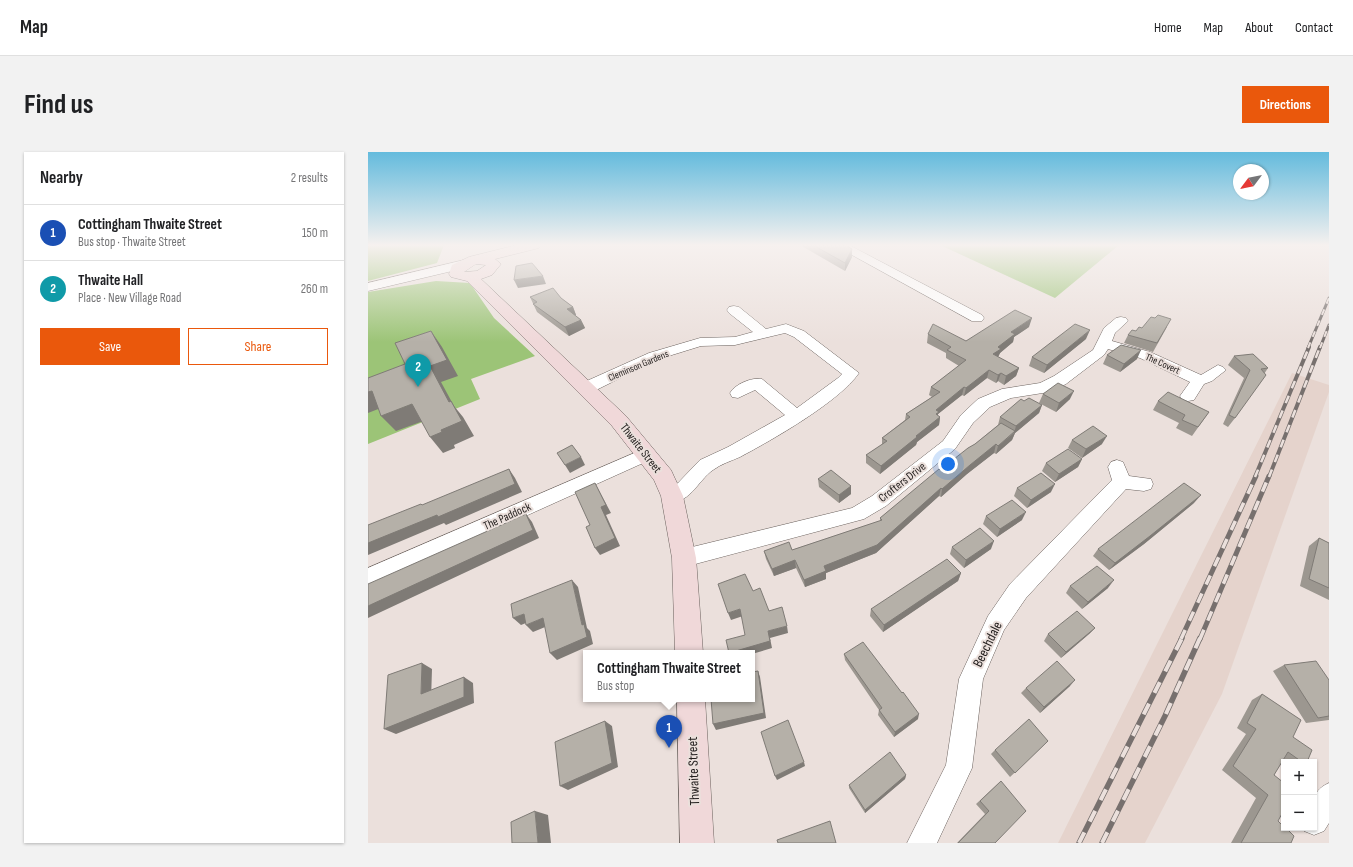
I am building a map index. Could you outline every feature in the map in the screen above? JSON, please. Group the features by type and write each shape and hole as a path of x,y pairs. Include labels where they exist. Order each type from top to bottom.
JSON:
{"main road":[{"name":"Thwaite Street","path":"471,277 619,421 663,476 672,496 684,558 689,650"},
{"path":"490,294 491,277"},
{"name":"Thwaite Street","path":"690,702 697,843"}],"street":[{"path":"368,287 405,277"},
{"path":"896,277 975,323 991,317"},
{"path":"736,309 763,333"},
{"name":"Crofters Drive","path":"684,558 857,514 879,501 949,445 967,419 984,403 1008,393 1043,388 1060,380 1099,352 1109,331 1121,318"},
{"name":"Cleminson Gardens","path":"586,388 654,356 700,342 735,341 786,328 799,334 851,373 844,382 797,416 734,452 706,464 685,488 672,496"},
{"name":"The Covert","path":"1103,343 1145,355 1199,380"},
{"path":"1188,396 1199,380 1207,378 1218,370"},
{"path":"738,393 756,383 797,416"},
{"name":"The Paddock","path":"368,578 646,454"},
{"name":"Beechdale","path":"922,843 959,768 971,679 996,623 1018,591 1064,541 1128,478"},
{"path":"1317,816 1329,797"}],"shaded area":[{"path":"1292,373 1329,385 1329,392 1222,694 1145,843 1058,843"}],"green space":[{"path":"368,277 382,277 368,281"},
{"path":"1010,277 1080,277 1055,298"},
{"path":"436,281 470,283 494,318 535,356 471,379 480,399 368,444 368,292"}],"building":[{"path":"514,277 534,277 514,280"},
{"path":"553,288 561,298 573,307 567,309 581,320 565,327 533,304 537,302 530,297"},
{"path":"1015,310 1032,318 1011,332 1015,334 998,347 1001,349 993,354 1019,368 1006,376 1001,373 998,375 989,370 966,388 964,387 936,410 939,412 936,414 940,417 881,466 866,455 887,441 882,438 910,417 906,414 940,392 931,387 966,360 947,350 951,347 928,334 933,324 966,341"},
{"path":"1158,315 1171,319 1157,343 1128,335 1132,330 1136,331 1139,327 1142,328 1151,317 1155,318"},
{"path":"1075,324 1090,330 1047,365 1032,357"},
{"path":"431,331 447,360 430,366 449,402 451,401 462,421 441,430 442,432 430,437 412,404 381,416 372,391 368,392 368,378 405,364 395,343"},
{"path":"1121,345 1141,350 1124,364 1107,355"},
{"path":"1253,354 1268,368 1261,369 1266,375 1235,418 1229,415 1250,370 1234,356"},
{"path":"1058,383 1074,391 1059,403 1043,394"},
{"path":"1168,392 1209,412 1198,427 1182,420 1185,415 1158,401"},
{"path":"1029,398 1042,405 1016,426 1000,417 1021,399 1024,401"},
{"path":"1001,423 1015,431 998,446 996,444 942,489 941,488 877,545 824,566 826,571 804,580 795,560 772,569 764,551 789,542 792,550 882,520 880,518 939,469 940,470"},
{"path":"1093,426 1107,436 1086,449 1072,440"},
{"path":"572,445 581,457 565,465 557,453"},
{"path":"1068,449 1082,459 1059,474 1046,463"},
{"path":"509,469 515,484 438,517 437,515 368,543 368,525 421,504 422,505"},
{"path":"831,470 851,486 839,495 818,479"},
{"path":"1041,473 1055,484 1031,500 1017,488"},
{"path":"595,483 606,505 601,507 615,538 595,548 586,527 590,525 575,492"},
{"path":"1184,483 1201,495 1115,563 1098,549"},
{"path":"1012,500 1026,512 1000,529 986,516"},
{"path":"526,514 533,530 368,606 368,584"},
{"path":"980,528 994,541 966,560 952,547"},
{"path":"1319,538 1329,543 1329,588 1309,579"},
{"path":"947,559 961,573 884,625 871,609"},
{"path":"1097,566 1114,580 1088,602 1070,586"},
{"path":"745,574 753,591 760,588 769,611 782,607 787,626 768,631 770,641 739,650 728,650 726,640 745,635 740,609 728,613 718,584"},
{"path":"572,580 582,625 584,624 587,637 550,653 543,618 526,625 524,614 513,618 511,604"},
{"path":"1077,611 1095,628 1066,652 1048,634"},
{"path":"863,642 919,714 895,732 879,710 882,708 844,654"},
{"path":"1057,661 1075,680 1044,707 1026,688"},
{"path":"1316,661 1329,680 1329,716 1318,718 1284,665"},
{"path":"422,663 421,694 464,677 464,697 384,729 388,675"},
{"path":"758,671 764,713 713,724 711,702 755,702 755,672"},
{"path":"1262,694 1301,720 1293,737 1312,750 1308,759 1298,759 1288,752 1284,759 1281,759 1281,764 1274,775 1281,781 1281,816 1278,821 1281,824 1281,831 1289,831 1294,836 1291,843 1241,843 1268,795 1233,766 1256,729 1247,723"},
{"path":"1029,719 1048,741 1015,773 995,750"},
{"path":"788,720 804,762 775,776 761,732"},
{"path":"605,721 612,763 560,786 555,742"},
{"path":"890,752 906,775 865,810 849,785"},
{"path":"1001,781 1026,811 995,843 958,843 989,811 980,801"},
{"path":"535,811 538,843 512,843 511,822"},
{"path":"830,821 836,843 778,843 777,840"}],"railway":[{"path":"1308,348 1329,298"},
{"path":"1320,348 1329,325"},
{"path":"1255,477 1309,347"},
{"path":"1269,477 1320,347"},
{"path":"1181,639 1256,476"},
{"path":"1200,639 1269,476"},
{"path":"1079,843 1182,638"},
{"path":"1102,843 1165,716 1200,638"}],"place":[{"name":"Thwaite Hall","path":"418,387"},
{"name":"Cottingham Thwaite Street","path":"669,748"}]}
